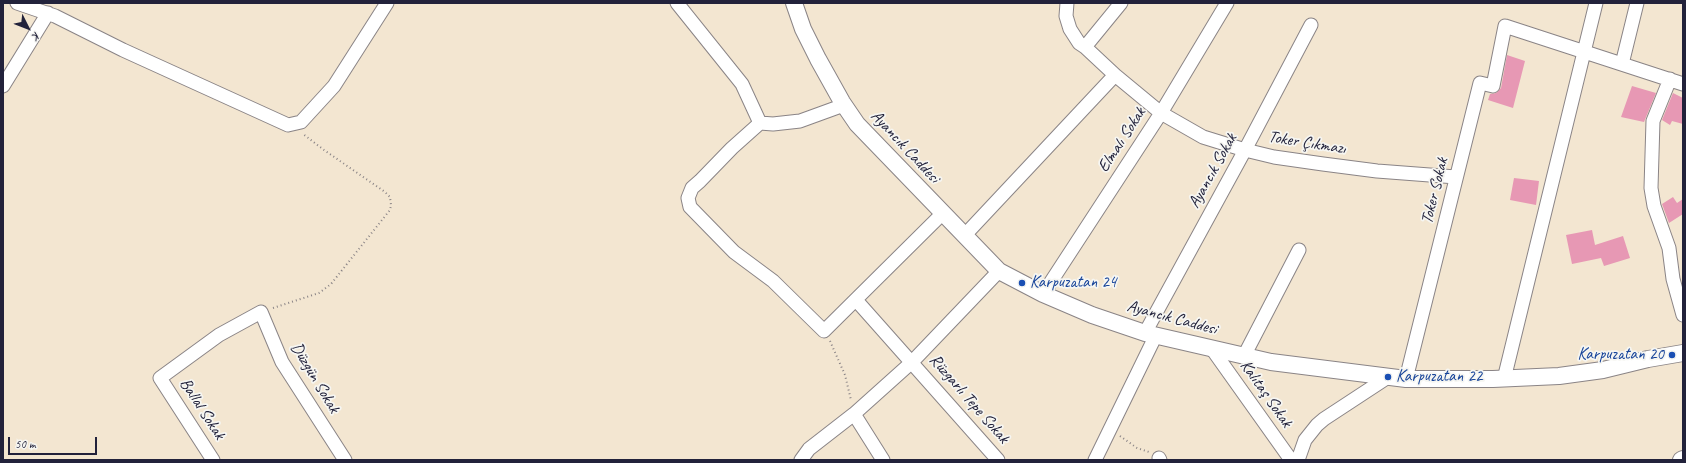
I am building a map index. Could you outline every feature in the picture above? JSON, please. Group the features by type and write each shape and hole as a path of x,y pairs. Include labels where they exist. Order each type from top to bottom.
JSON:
{"street":[{"path":"17,3 48,13 123,50 284,124 293,125 304,119 334,86 387,3"},
{"path":"677,3 742,84 760,123"},
{"name":"Ayancık Caddesi","path":"794,3 803,29 814,53 844,105 857,124 942,214 999,271 1043,294 1092,315 1150,334 1271,362 1406,380 1504,379 1581,374 1683,353"},
{"name":"Toker Çıkmazı","path":"1067,3 1066,16 1070,29 1076,40 1086,47 1115,75 1161,113 1203,137 1274,157 1377,171 1456,177"},
{"path":"1086,47 1121,3"},
{"name":"Elmalı Sokak","path":"1043,294 1161,113 1227,3"},
{"path":"1504,379 1596,3"},
{"path":"1622,64 1636,3"},
{"path":"3,86 48,13"},
{"name":"Ayancık Sokak","path":"1095,460 1112,425 1150,334 1311,25"},
{"name":"Toker Sokak","path":"1406,380 1480,83 1493,86 1505,26 1584,52"},
{"path":"1584,52 1683,84"},
{"path":"964,236 1115,75"},
{"path":"1670,80 1653,121 1651,188 1654,206 1669,248 1673,279 1683,315"},
{"path":"844,105 800,121 780,124 760,123 732,148 692,188 689,193 689,203 693,211 734,252 773,281 824,331 942,214"},
{"path":"1244,356 1299,250"},
{"path":"801,460 809,449 854,414 912,362 999,271"},
{"name":"Rüzgarlı Tepe Sokak","path":"856,300 998,460"},
{"name":"Ballal Sokak","path":"213,460 160,378 219,335 261,312"},
{"name":"Düzgün Sokak","path":"261,312 282,362 344,460"},
{"name":"Kalıtaş Sokak","path":"1212,349 1291,460"},
{"path":"1298,460 1306,440 1317,425 1388,377"},
{"path":"854,414 884,460"}],"path":[{"path":"261,312 312,296 325,289 337,277 390,210 391,205 390,197 385,192 324,150 293,125"},
{"path":"824,331 841,362 854,414"},
{"path":"1112,425 1129,444 1152,453 1159,459"}],"building":[{"path":"1507,55 1525,61 1513,108 1488,100 1490,94 1496,93 1501,88"},
{"path":"1632,86 1656,93 1644,122 1621,117"},
{"path":"1673,93 1683,98 1683,124 1672,121 1670,125 1662,120"},
{"path":"1514,178 1539,181 1536,205 1510,200"},
{"path":"1673,197 1677,203 1683,199 1683,214 1669,223 1662,204"},
{"path":"1592,230 1595,245 1623,236 1630,258 1604,266 1601,258 1572,264 1566,235"}],"place":[{"name":"Karpuzatan 24","path":"1022,283"},
{"name":"Karpuzatan 20","path":"1672,355"},
{"name":"Karpuzatan 22","path":"1388,377"}]}
